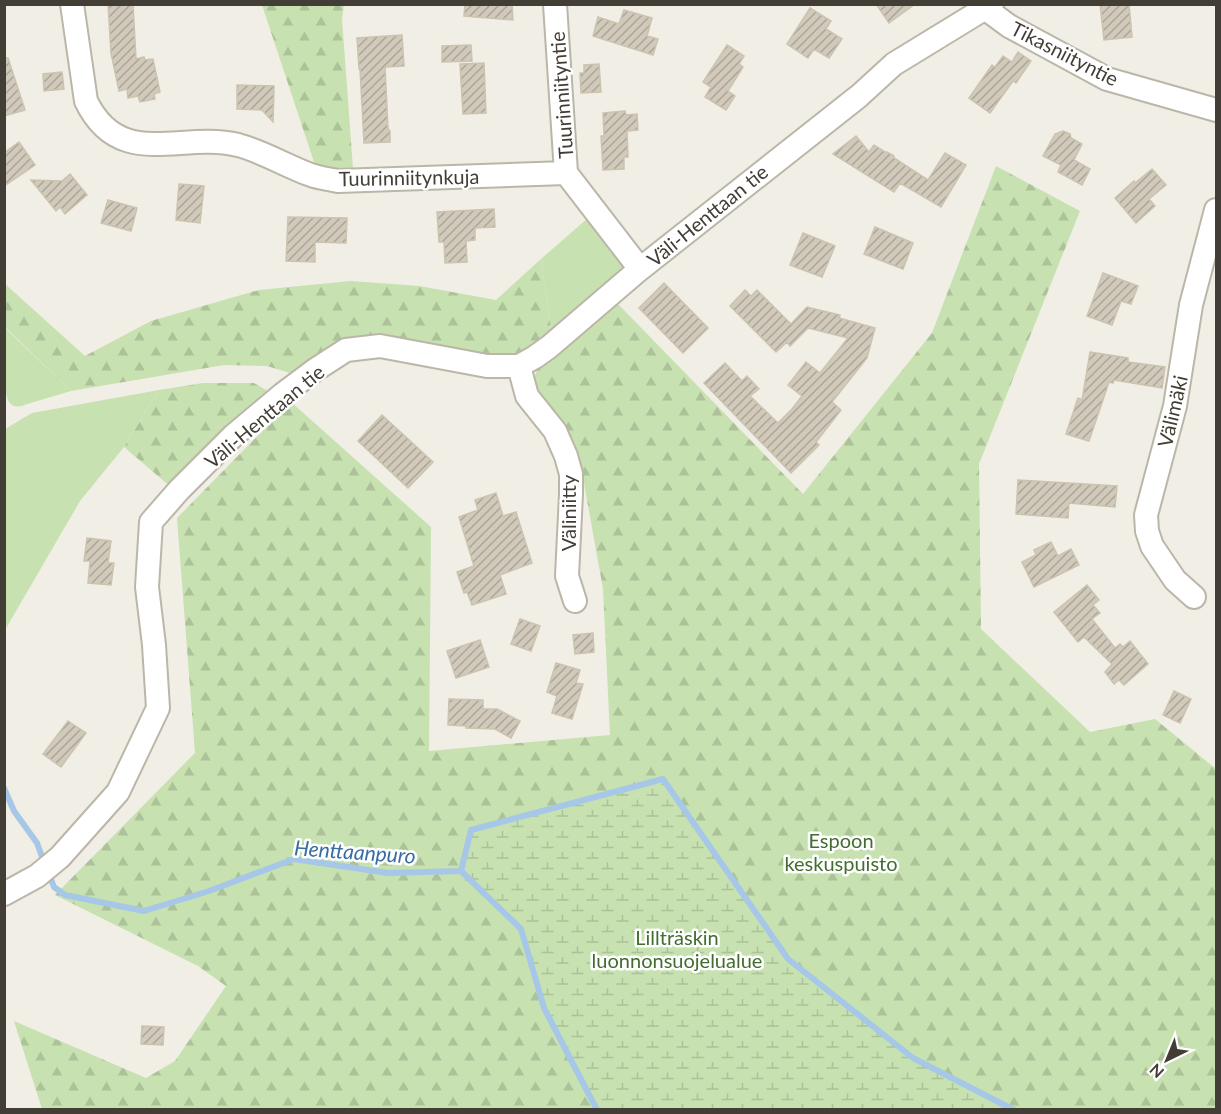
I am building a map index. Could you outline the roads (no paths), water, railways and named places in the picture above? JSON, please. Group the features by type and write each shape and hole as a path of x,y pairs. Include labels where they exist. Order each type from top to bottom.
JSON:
{"street":[{"name":"Tuurinniitynkuja","path":"72,4 86,101 102,125 122,139 160,145 211,141 237,145 264,154 311,175 338,181 566,173"},
{"name":"Tuurinniityntie","path":"555,4 566,173 640,269"},
{"name":"Tikasniityntie","path":"989,7 1009,26 1107,79 1216,110"},
{"name":"Väli-Henttaan tie","path":"4,894 37,876 60,857 118,792 158,708 147,587 151,522 179,490 233,436 283,394 346,351 380,346 487,366 519,366 535,357 640,269 859,96 894,64 989,7"},
{"name":"Välimäki","path":"1194,597 1175,580 1152,546 1146,515 1175,406 1191,305 1216,210"},
{"name":"Väliniitty","path":"519,366 527,396 555,431 571,474 567,576 575,601"}],"waterway":[{"path":"461,871 471,830 663,779 788,959 913,1058 1014,1110"},
{"name":"Henttaanpuro","path":"4,788 14,811 37,843 45,865"},
{"name":"Henttaanpuro","path":"49,874 54,887 65,895 144,911 209,891 294,859 388,873 461,871 521,929 544,1008 597,1110"}],"park label":[{"name":"Espoon keskuspuisto","path":"841,852"},
{"name":"Lillträskin luonnonsuojelualue","path":"677,948"}]}
